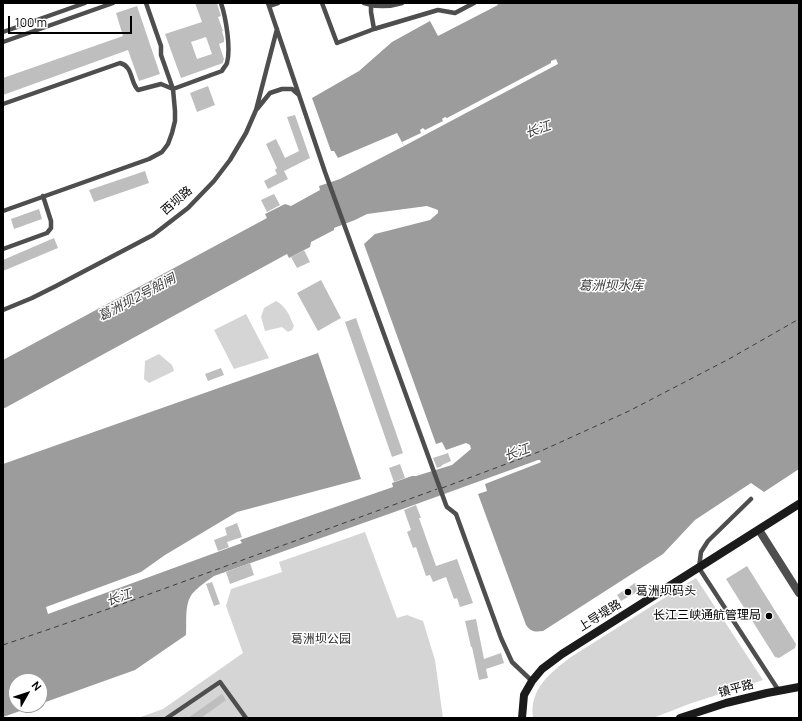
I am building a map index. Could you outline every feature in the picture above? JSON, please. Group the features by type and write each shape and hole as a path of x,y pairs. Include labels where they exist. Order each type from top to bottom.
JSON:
{"street":[{"name":"上导堤路","path":"522,718 524,695 532,681 542,669 562,654 799,504"},
{"path":"759,530 799,592"},
{"name":"镇平路","path":"680,718 726,703 767,693 799,688"}],"lane":[{"path":"3,32 85,3"},
{"path":"3,42 113,3"},
{"path":"3,210 149,159 162,152 168,144 174,121 175,101 173,89 162,55 161,46 146,3"},
{"path":"3,104 120,63 125,64 128,67 135,88 138,90 161,84 173,89 222,71 226,64 228,43 224,13 221,3"},
{"path":"278,3 268,5 329,183 442,495 447,507 456,514 501,638 512,662 532,681"},
{"path":"322,3 337,43 374,29 438,10 455,13 474,3"},
{"path":"364,3 387,6 402,3"},
{"path":"371,5 374,29"},
{"name":"西坝路","path":"3,310 56,286 152,235 188,208 214,181 230,160 246,133 256,110 277,29"},
{"path":"256,110 270,94 282,89 292,89 300,96"},
{"path":"3,249 47,233 51,228 51,221 43,196"},
{"path":"751,499 708,541 701,552 699,568 779,691"},
{"path":"167,718 220,682 246,718"},
{"path":"176,712 180,718"}],"green space":[{"path":"276,301 285,309 294,326 292,330 288,332 282,327 265,331 261,317 264,308"},
{"path":"246,314 269,358 234,369 214,330"},
{"path":"159,354 172,365 174,371 149,383 144,379 145,361"},
{"name":"葛洲坝公园","path":"365,532 397,618 407,615 423,621 435,660 443,718 138,718 163,709 243,653 226,606 231,589 282,572 279,562"},
{"path":"696,578 763,680 689,704 653,718 533,718 534,698 543,683 556,669 571,657"}],"water":[{"name":"葛洲坝水库","path":"497,3 799,3 799,469 764,492 751,483 695,520 663,554 543,631 533,631 526,625 478,494 487,491 485,484 541,462 538,460 214,576 197,589 189,598 186,635 135,670 48,701 48,673 8,673 8,713 14,713 3,717 3,464 318,353 361,479 237,512 165,555 141,572 46,607 48,614 242,543 240,540 393,487 392,483 452,465 471,449 470,445 466,443 446,450 442,442 436,444 364,244 375,234 430,220 438,213 438,210 427,206 367,214 334,228 334,230 311,242 310,247 289,258 287,254 3,409 3,360 267,218 265,214 285,204 291,206 320,190 319,186 340,179 404,146 397,133 338,158 334,151 331,151 312,98 359,71 392,42 430,21 438,36 498,5"}],"pier":[{"path":"556,59 558,64 404,146 402,142 421,133 420,130 423,128 425,130 443,121 442,119 445,117 447,118"}],"building":[{"path":"195,3 217,3 221,16 218,17 224,38 224,42 219,44 224,59 223,63 181,78 165,34 202,22","holes":["206,37 212,54 197,59 191,42"]},
{"path":"137,6 160,74 139,81 128,50 3,95 3,78 123,36 116,13"},
{"path":"208,86 215,105 197,112 190,93"},
{"path":"295,115 310,158 284,171 288,179 268,189 264,181 277,174 275,170 277,168 266,144 276,139 285,158 299,151 287,117"},
{"path":"145,171 149,183 94,202 89,190"},
{"path":"274,194 280,205 267,212 261,200"},
{"path":"39,209 42,219 14,229 11,219"},
{"path":"54,238 58,248 3,271 3,260"},
{"path":"304,250 310,262 297,268 291,257"},
{"path":"321,280 341,318 318,331 297,293"},
{"path":"356,318 403,453 392,457 345,322"},
{"path":"221,368 224,375 208,381 205,374"},
{"path":"448,453 451,461 437,468 433,458"},
{"path":"400,464 405,478 394,482 389,468"},
{"path":"416,505 436,566 457,559 473,603 460,607 457,598 454,599 446,577 433,582 430,575 426,576 416,547 413,548 407,532 411,530 404,510"},
{"path":"237,523 242,537 227,542 229,547 218,551 214,540 227,535 225,528"},
{"path":"250,563 254,575 230,584 226,572"},
{"path":"747,566 796,644 795,648 779,658 775,657 726,579"},
{"path":"212,582 220,604 214,606 206,584"},
{"name":"葛洲坝码头","path":"635,583 640,590 621,601 617,595"},
{"path":"476,619 484,659 501,653 504,663 486,669 488,678 479,680 465,621"},
{"path":"222,694 226,700 201,718 188,718"}],"ferry route":[{"path":"442,488 541,451 629,411 729,359 799,319"},
{"path":"3,645 114,607 437,489"}],"place":[{"name":"葛洲坝码头","path":"628,592"},
{"name":"长江三峡通航管理局","path":"769,616"}],"water label":[{"name":"长江","path":"538,130"},
{"name":"葛洲坝2号船闸","path":"137,298"},
{"name":"长江","path":"517,453"},
{"name":"长江","path":"119,598"}]}
